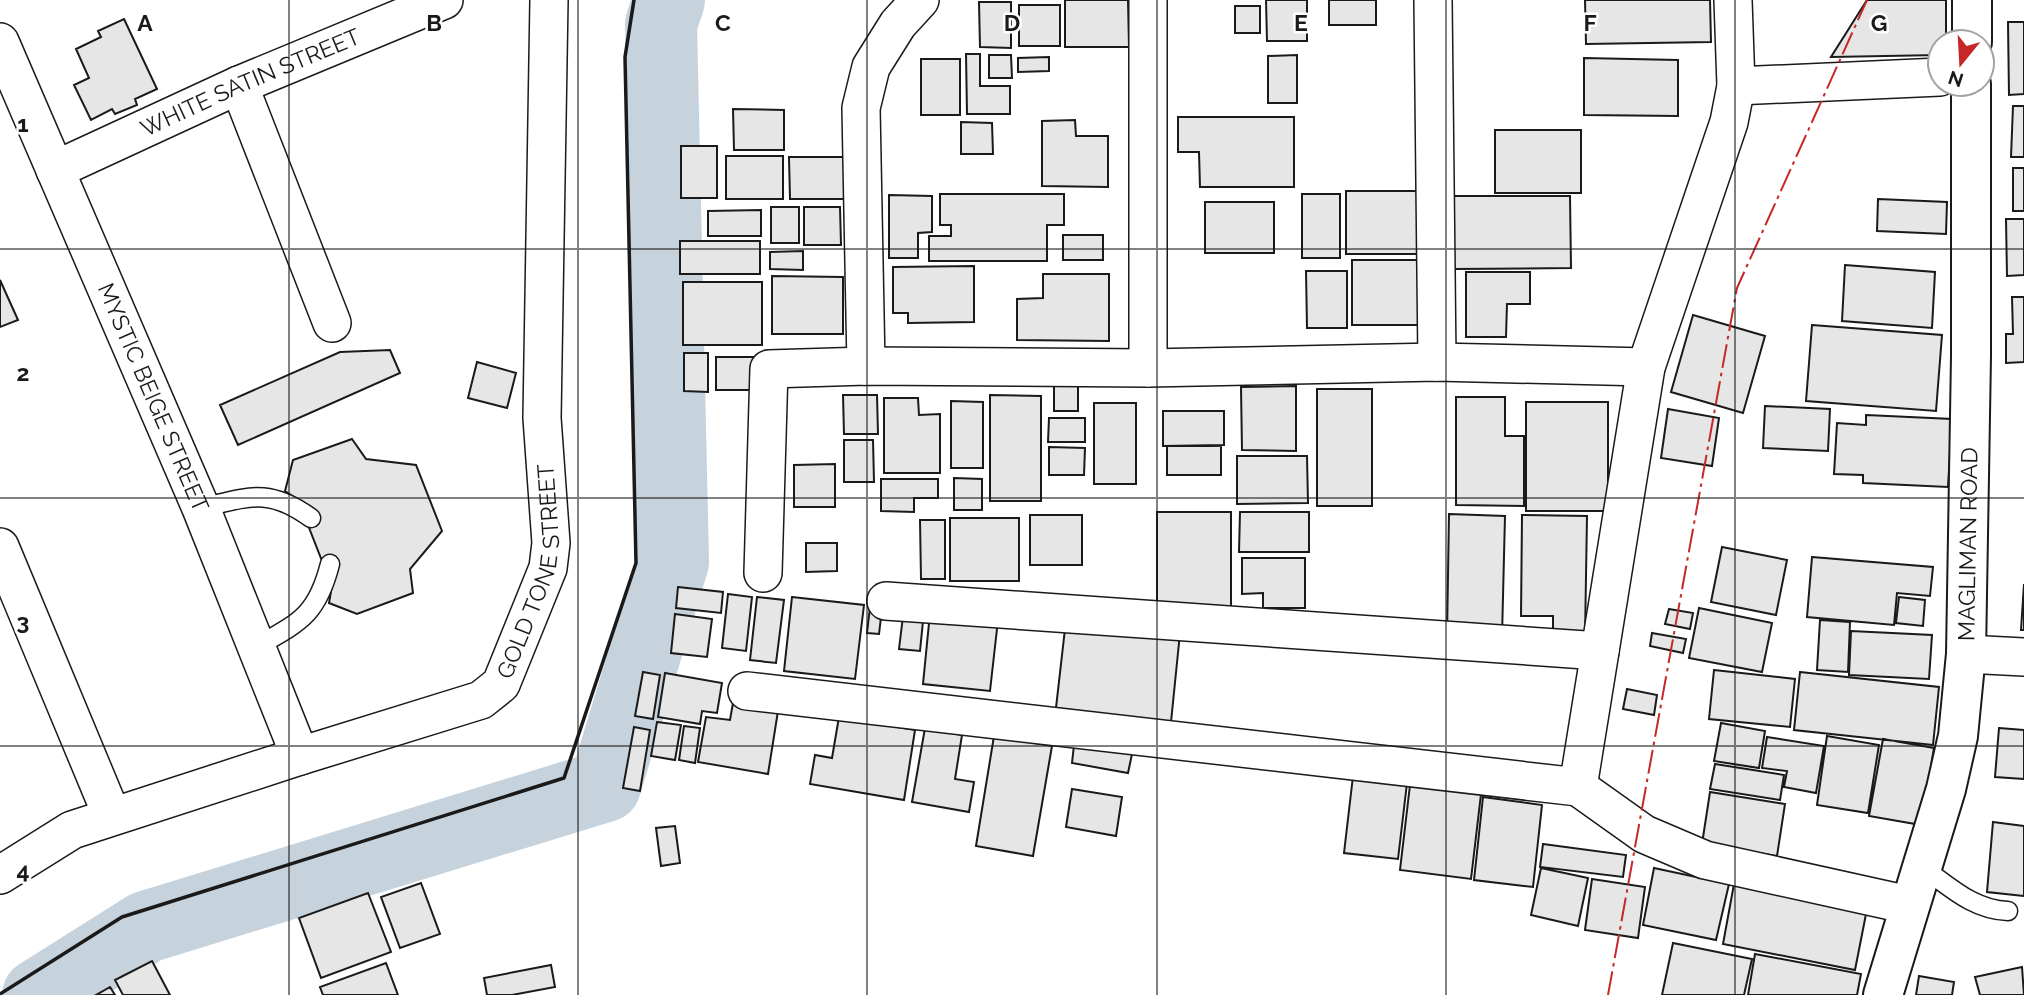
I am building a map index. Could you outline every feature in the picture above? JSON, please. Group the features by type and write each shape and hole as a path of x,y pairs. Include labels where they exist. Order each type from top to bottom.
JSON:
{"street":[{"name":"WHITE SATIN STREET","path":"55,170 239,85 444,0"},
{"name":"GOLD TONE STREET","path":"0,875 72,830 481,700 501,684 548,568 551,542 542,418 549,0"},
{"path":"866,366 861,108 871,67 898,24 920,0"},
{"path":"1148,0 1148,368"},
{"path":"1433,0 1437,362"},
{"path":"1578,788 1646,367 1729,122 1736,86 1733,0"},
{"path":"1972,0 1972,28"},
{"name":"MYSTIC BEIGE STREET","path":"0,42 201,508 300,756"},
{"path":"1736,86 1926,78"},
{"path":"239,85 332,323"},
{"name":"MAGLIMAN ROAD","path":"1883,995 1945,789 1958,736 1966,654 1971,356 1971,98"},
{"path":"763,573 769,369 866,366 1148,368 1437,362 1646,367"},
{"path":"0,547 112,816"},
{"path":"886,601 1600,651"},
{"path":"1966,654 2024,657"},
{"path":"747,691 1578,788 1644,834 1705,860 1909,905"}],"lane":[{"path":"201,508 253,496 276,498 311,518"},
{"path":"256,646 299,622 315,604 324,587 330,564"},
{"path":"1922,867 1974,904 1994,911 2008,911"}],"building":[{"path":"1065,0 1128,0 1129,47 1065,47"},
{"path":"1266,0 1307,0 1307,41 1267,41"},
{"path":"1329,0 1376,0 1376,25 1329,25"},
{"path":"1585,0 1710,0 1711,42 1586,44"},
{"path":"1867,0 1946,0 1946,28 1926,28 1926,55 1831,57"},
{"path":"979,2 1011,2 1011,48 980,47"},
{"path":"1019,5 1060,5 1060,46 1019,46"},
{"path":"1235,6 1260,6 1260,33 1235,33"},
{"path":"124,19 157,89 135,99 137,105 115,114 112,109 91,120 74,85 89,78 76,49 101,37 98,31"},
{"path":"2008,22 2024,22 2024,94 2009,95"},
{"path":"966,54 980,54 980,86 1010,86 1010,114 967,114"},
{"path":"989,55 1011,55 1012,78 989,78"},
{"path":"1297,55 1297,103 1268,103 1268,56"},
{"path":"1049,57 1049,71 1018,72 1018,58"},
{"path":"1584,58 1678,60 1678,116 1584,115"},
{"path":"921,59 960,59 960,115 921,115"},
{"path":"2013,106 2024,106 2024,157 2011,157"},
{"path":"733,109 784,110 784,150 734,150"},
{"path":"1178,117 1294,117 1294,187 1200,187 1199,152 1178,152"},
{"path":"1075,120 1076,136 1108,136 1108,187 1042,186 1042,121"},
{"path":"961,122 992,123 993,154 961,154"},
{"path":"1495,130 1581,130 1581,193 1495,193"},
{"path":"681,146 717,146 717,198 681,198"},
{"path":"726,156 783,156 783,199 726,199"},
{"path":"789,157 845,157 845,199 790,199"},
{"path":"2013,168 2024,168 2024,211 2013,211"},
{"path":"1346,191 1417,191 1417,254 1346,254"},
{"path":"940,194 1064,194 1064,225 1047,225 1047,261 929,261 929,236 951,236 951,225 940,225"},
{"path":"1302,194 1340,194 1340,258 1302,258"},
{"path":"889,195 932,196 932,232 918,233 918,258 889,258"},
{"path":"1453,196 1570,196 1571,268 1454,269"},
{"path":"1878,199 1947,202 1946,234 1877,231"},
{"path":"1205,202 1274,202 1274,253 1205,253"},
{"path":"771,207 799,207 799,243 771,243"},
{"path":"804,207 840,207 841,245 804,245"},
{"path":"761,210 761,236 708,236 708,211"},
{"path":"2006,219 2024,219 2024,275 2007,276"},
{"path":"1063,235 1103,235 1103,260 1063,260"},
{"path":"680,241 760,241 760,274 680,274"},
{"path":"803,251 803,270 770,269 770,252"},
{"path":"1352,260 1420,260 1421,325 1352,325"},
{"path":"1845,265 1935,272 1932,328 1842,321"},
{"path":"974,266 974,322 908,323 908,313 893,313 893,267"},
{"path":"1306,271 1347,271 1347,328 1307,328"},
{"path":"1466,272 1530,272 1530,304 1507,304 1506,337 1466,337"},
{"path":"1043,274 1109,274 1109,341 1017,340 1017,299 1043,298"},
{"path":"772,276 843,277 843,334 772,334"},
{"path":"0,280 18,320 0,327"},
{"path":"683,282 762,282 762,345 683,345"},
{"path":"2012,297 2024,297 2024,362 2006,363 2006,334 2013,334"},
{"path":"1693,315 1765,336 1743,413 1671,392"},
{"path":"1812,325 1942,335 1936,411 1806,401"},
{"path":"390,350 400,373 238,445 220,405 340,352"},
{"path":"684,353 708,353 708,392 684,391"},
{"path":"716,357 755,357 755,390 716,390"},
{"path":"477,362 516,373 507,408 468,398"},
{"path":"1054,385 1078,385 1078,411 1054,411"},
{"path":"1296,386 1296,451 1242,450 1241,387"},
{"path":"1317,389 1372,389 1372,506 1317,506"},
{"path":"843,395 877,395 878,434 844,434"},
{"path":"990,395 1041,396 1041,501 990,501"},
{"path":"1456,397 1505,397 1505,436 1524,436 1524,506 1456,505"},
{"path":"884,398 918,398 919,415 940,414 940,473 884,473"},
{"path":"951,401 983,402 983,468 951,468"},
{"path":"1526,402 1608,402 1608,511 1526,511"},
{"path":"1094,403 1136,403 1136,484 1094,484"},
{"path":"1765,406 1830,409 1828,451 1763,448"},
{"path":"1668,409 1719,418 1712,466 1661,458"},
{"path":"1163,411 1224,411 1224,445 1163,446"},
{"path":"1866,415 1952,419 1948,487 1863,483 1863,475 1834,474 1837,423 1866,425"},
{"path":"1049,418 1085,418 1085,442 1048,442"},
{"path":"352,439 366,459 416,465 442,531 410,569 413,593 357,614 329,603 336,562 324,566 306,520 319,514 285,491 293,460"},
{"path":"844,440 873,440 874,482 844,482"},
{"path":"1167,446 1221,446 1221,475 1167,475"},
{"path":"1049,447 1085,448 1084,475 1049,475"},
{"path":"1237,456 1307,456 1308,503 1237,504"},
{"path":"835,464 835,507 794,507 794,465"},
{"path":"954,478 982,479 982,510 954,510"},
{"path":"881,479 938,479 938,498 914,498 914,512 881,511"},
{"path":"1157,512 1231,512 1231,614 1157,614"},
{"path":"1240,512 1309,512 1309,552 1239,552"},
{"path":"1449,514 1505,516 1502,637 1447,636"},
{"path":"1030,515 1082,515 1082,565 1030,565"},
{"path":"1522,515 1587,516 1585,637 1553,637 1553,616 1521,616"},
{"path":"950,518 1019,518 1019,581 950,581"},
{"path":"920,520 945,520 945,579 921,579"},
{"path":"806,543 837,543 837,571 806,572"},
{"path":"1722,547 1787,560 1776,615 1711,602"},
{"path":"1812,557 1933,567 1930,596 1897,593 1894,625 1807,617"},
{"path":"1242,558 1305,558 1305,608 1263,608 1263,593 1242,594"},
{"path":"2024,584 2024,630 2021,630"},
{"path":"678,587 723,592 721,613 676,608"},
{"path":"728,594 752,597 746,651 722,648"},
{"path":"757,597 784,600 776,663 750,660"},
{"path":"792,597 864,605 855,679 784,671"},
{"path":"1899,597 1925,600 1923,626 1896,623"},
{"path":"870,607 882,609 879,634 867,633"},
{"path":"904,608 924,611 920,651 899,649"},
{"path":"1699,608 1772,623 1762,672 1689,658"},
{"path":"1669,609 1693,613 1690,629 1665,624"},
{"path":"930,613 998,620 990,691 923,684"},
{"path":"675,614 712,619 707,657 671,653"},
{"path":"1066,620 1180,633 1171,722 1056,708"},
{"path":"1820,620 1850,622 1848,672 1817,670"},
{"path":"1851,631 1932,635 1929,679 1849,675"},
{"path":"1652,633 1686,639 1683,653 1650,646"},
{"path":"1714,670 1795,679 1790,727 1709,719"},
{"path":"643,672 660,675 653,719 635,716"},
{"path":"1800,672 1939,687 1933,745 1794,730"},
{"path":"665,673 722,683 717,713 702,711 700,724 658,717"},
{"path":"1627,689 1657,695 1654,715 1623,709"},
{"path":"733,703 778,711 768,774 698,762 706,717 730,720"},
{"path":"839,717 915,730 904,800 810,784 815,755 832,758"},
{"path":"657,722 681,725 675,760 651,756"},
{"path":"1721,723 1765,731 1759,768 1714,761"},
{"path":"684,726 700,728 695,763 679,760"},
{"path":"634,727 650,730 640,791 623,788"},
{"path":"925,728 962,735 955,779 974,782 969,812 912,802"},
{"path":"1999,728 2024,730 2024,779 1995,777"},
{"path":"994,736 1052,746 1033,856 976,846"},
{"path":"1827,736 1879,745 1868,813 1817,805"},
{"path":"1767,737 1824,746 1816,793 1784,787 1787,771 1762,768"},
{"path":"1883,739 1934,748 1921,825 1869,816"},
{"path":"1074,745 1132,754 1128,773 1072,763"},
{"path":"1715,764 1784,775 1780,800 1710,789"},
{"path":"1353,776 1407,783 1398,859 1344,853"},
{"path":"1410,785 1481,794 1471,879 1400,870"},
{"path":"1072,789 1122,797 1116,836 1066,827"},
{"path":"1710,792 1785,804 1777,856 1702,844"},
{"path":"1483,797 1542,805 1533,887 1474,880"},
{"path":"1993,822 2024,826 2024,896 1987,892"},
{"path":"675,826 680,863 661,866 656,828"},
{"path":"1543,844 1626,855 1623,877 1540,867"},
{"path":"1541,868 1588,878 1578,926 1531,915"},
{"path":"1654,868 1729,884 1716,940 1643,925"},
{"path":"1592,879 1645,887 1638,938 1585,930"},
{"path":"421,883 440,934 400,948 381,897"},
{"path":"1734,884 1867,909 1855,970 1723,944"},
{"path":"368,893 391,952 321,978 299,918"},
{"path":"1673,943 1752,959 1744,995 1662,995"},
{"path":"1755,954 1861,974 1857,995 1748,995"},
{"path":"152,961 170,995 123,995 115,980"},
{"path":"386,963 398,995 323,995 320,987"},
{"path":"551,965 555,987 512,995 487,995 484,978"},
{"path":"2022,967 2024,995 1980,995 1975,977"},
{"path":"1919,976 1954,982 1952,995 1916,995"},
{"path":"110,987 115,995 96,995"}],"waterway":[{"path":"38,995 146,927 605,786 673,562 661,24 669,0"}],"wall":[{"path":"0,994 122,917 564,778 636,563 625,57 634,0"}],"power":[{"path":"1608,995 1737,288 1867,0"}]}
